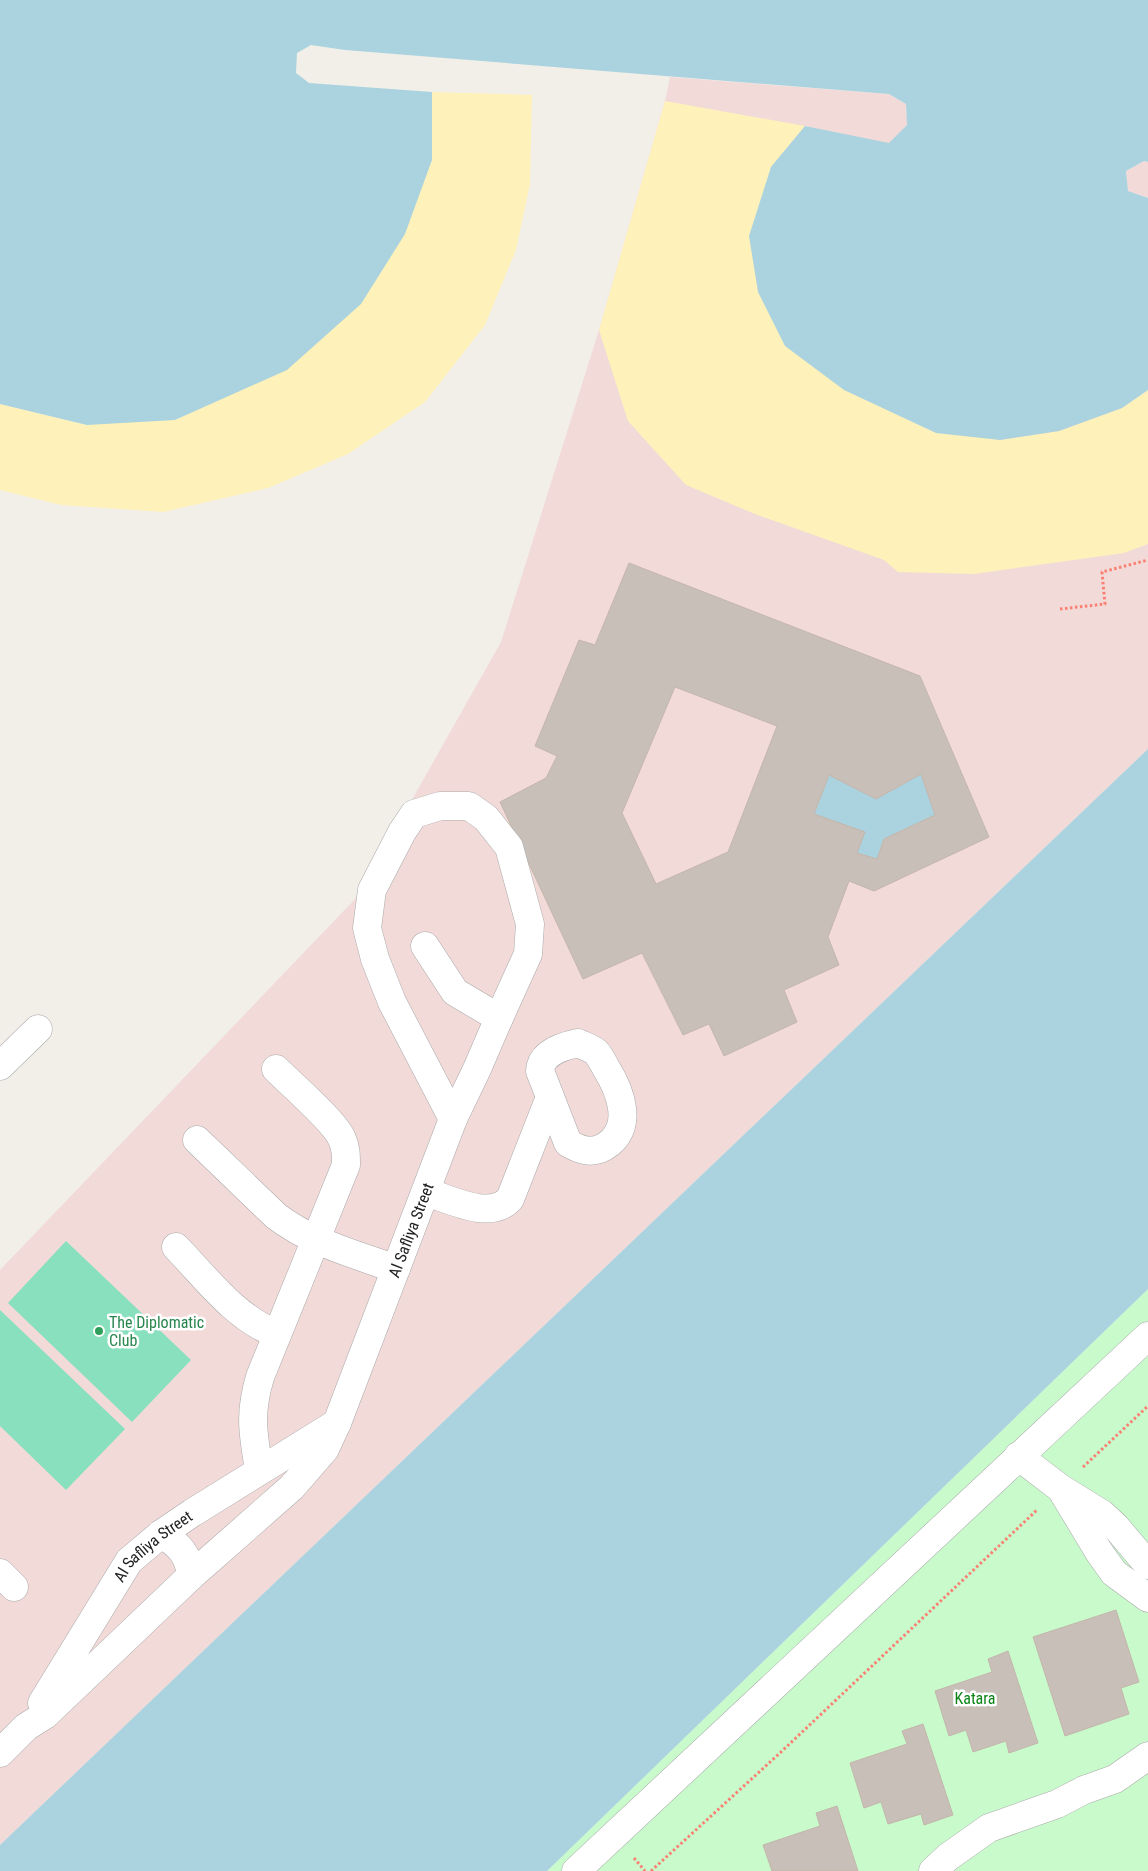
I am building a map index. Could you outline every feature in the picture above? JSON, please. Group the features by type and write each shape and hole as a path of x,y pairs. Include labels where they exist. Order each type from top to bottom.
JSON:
{"street":[{"name":"Al Safliya Street","path":"0,1753 26,1727 45,1715 191,1576 292,1487 325,1449 337,1423 452,1120 477,1069 528,954 530,924 509,847 486,818 469,806 440,806 414,814 402,832 372,890 367,928 375,959 392,1002 452,1120"},
{"path":"425,946 455,992 498,1018"},
{"path":"0,1066 38,1029"},
{"path":"259,1470 252,1422 252,1401 277,1334 346,1165 346,1150 342,1137 276,1069"},
{"path":"426,1192 484,1210 498,1208 505,1204 510,1199 550,1097"},
{"path":"197,1140 276,1216 290,1227 315,1240 396,1269"},
{"path":"176,1247 238,1312 257,1325 277,1334"},
{"path":"576,1871 1148,1336"},
{"name":"Al Safliya Street","path":"26,1727 129,1561 161,1534 259,1470 337,1423"},
{"path":"1018,1456 1060,1488 1102,1514 1116,1527 1148,1565"},
{"path":"1060,1488 1114,1573 1148,1598"},
{"path":"161,1534 183,1550 189,1562 191,1576"},
{"path":"933,1871 948,1857 989,1828 1057,1804 1084,1790 1115,1779 1148,1756"}],"path":[{"path":"1060,609 1105,604 1102,572 1148,560"},
{"path":"651,1871 781,1752 1148,1406"}],"shaded area":[{"name":"The Diplomatic Club","path":"670,77 889,94 906,104 907,125 889,144 805,126 1122,408 1148,390 1148,749 0,1845 0,1270 357,897 501,642 599,330 665,101"},
{"path":"1144,161 1148,162 1148,198 1128,191 1126,171"}],"sand":[{"path":"432,92 532,95 530,184 516,250 485,325 425,402 348,454 268,488 163,512 61,505 0,490 0,404 87,425 432,160"},
{"path":"665,101 805,126 771,167 1000,440 1059,431 1122,408 1148,390 1148,544 1124,553 974,574 898,572 884,560 755,514 686,485 628,421 599,330"}],"green space":[{"name":"The Diplomatic Club","path":"66,1241 191,1360 132,1422 8,1303"},
{"name":"Katara","path":"1148,1289 1148,1871 547,1871"},
{"path":"0,1310 125,1429 66,1490 0,1426"}],"water":[{"path":"0,0 1148,0 1148,162 1144,161 1126,171 1128,191 1148,198 1148,390 1122,408 1059,431 1000,440 936,433 844,390 785,346 758,292 749,236 771,167 805,126 889,143 907,125 906,104 889,94 345,50 311,45 297,53 296,73 309,83 432,92 432,160 405,234 361,304 287,370 175,420 87,425 0,404"},
{"path":"1148,749 1148,1289 547,1871 0,1871 0,1845"},
{"path":"921,774 935,815 884,839 877,859 857,853 864,832 814,814 829,775 876,799"}],"building":[{"path":"629,563 920,676 989,837 874,891 849,881 828,937 839,965 784,990 797,1022 724,1056 709,1024 683,1035 642,953 583,979 500,802 546,778 557,756 535,746 579,640 595,645","holes":["675,687 777,726 728,852 656,884 622,813","921,774 935,815 884,839 877,859 857,853 865,832 814,814 829,775 876,799"]},
{"path":"1116,1610 1139,1682 1121,1688 1129,1714 1065,1736 1033,1637"},
{"path":"1008,1651 1038,1743 1009,1753 1006,1741 973,1752 966,1730 949,1736 935,1691 992,1672 988,1659"},
{"path":"923,1724 953,1815 924,1825 921,1814 888,1824 881,1802 864,1808 850,1763 907,1744 902,1731"},
{"path":"837,1806 858,1871 772,1871 763,1845 820,1826 816,1813"}],"place":[{"name":"The Diplomatic Club","path":"99,1331"}]}
